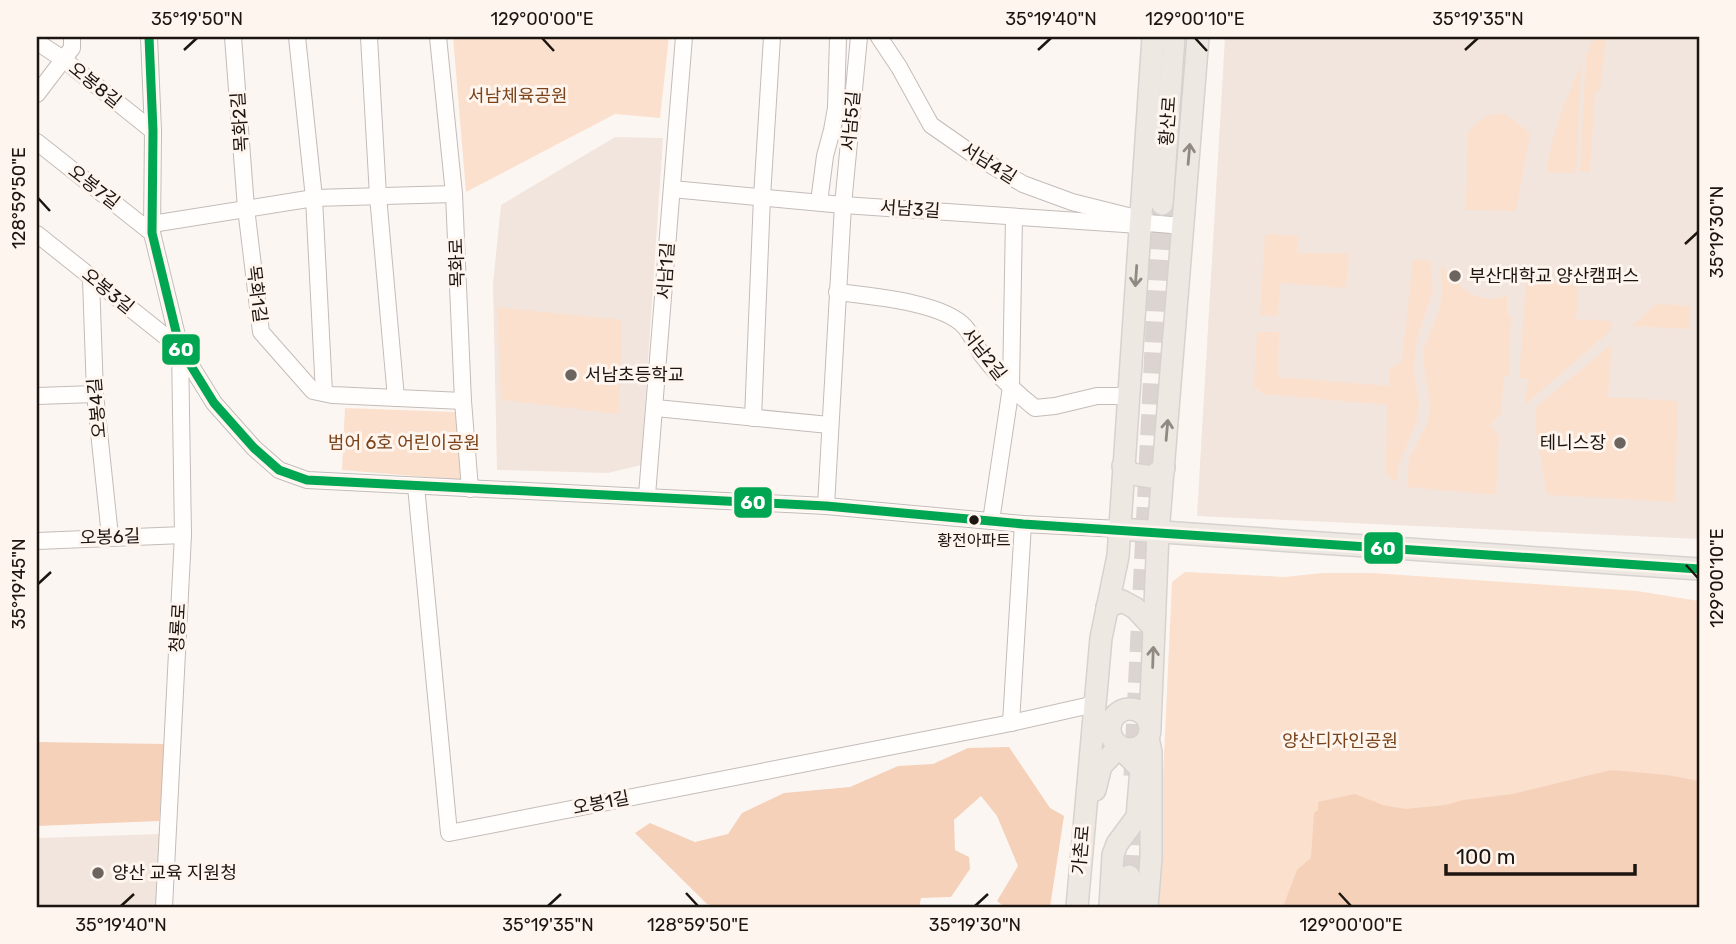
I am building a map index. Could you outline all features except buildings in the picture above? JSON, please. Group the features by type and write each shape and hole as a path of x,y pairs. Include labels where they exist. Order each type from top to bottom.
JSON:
{"main road":[{"path":"1110,907 1115,849 1137,817 1140,798 1141,769 1111,736 1114,717 1101,638 1118,556 1128,396 1146,215 1153,37"},
{"name":"황산로","path":"1146,215 1174,37"},
{"path":"1119,747 1132,750 1144,744 1149,732 1158,533 1198,37"},
{"path":"1146,215 1168,218 1179,207 1185,195"},
{"path":"1123,466 1132,474 1152,477 1164,468"},
{"path":"1119,529 1699,569"},
{"path":"1107,607 1122,601 1135,608 1154,628"},
{"name":"가촌로","path":"1077,898 1101,638"},
{"path":"1114,717 1125,709 1138,710 1148,719 1151,752 1151,858 1147,907"},
{"path":"1077,898 1088,869 1096,783 1101,766 1119,747"},
{"path":"1115,849 1129,844 1137,846 1151,858"},
{"path":"1127,907 1129,876"}],"street":[{"path":"37,94 72,48 72,37"},
{"path":"149,37 153,131 152,229 180,348 214,403 254,448 279,470 307,480 647,495 1119,529"},
{"name":"목화2길","path":"233,37 246,208"},
{"path":"297,37 314,198 324,393 463,401"},
{"path":"369,37 378,196 396,398"},
{"name":"목화로","path":"438,37 454,194 463,401 470,489"},
{"name":"서남1길","path":"647,495 684,37"},
{"path":"753,418 772,37"},
{"name":"서남5길","path":"819,202 825,156 836,108 838,37"},
{"name":"서남5길","path":"843,205 859,37"},
{"name":"서남4길","path":"879,37 899,67 930,125 974,155 1023,184 1060,198 1146,215"},
{"name":"오봉8길","path":"37,42 63,59 153,131"},
{"name":"오봉7길","path":"37,142 152,229"},
{"name":"서남3길","path":"672,189 1014,217 1146,215"},
{"path":"152,229 246,208 314,198 454,194"},
{"path":"825,506 843,205"},
{"name":"목화1길","path":"246,208 261,332 313,391 324,393"},
{"path":"1146,215 1183,226"},
{"path":"991,521 1011,387 1014,217"},
{"name":"오봉3길","path":"37,234 180,348"},
{"name":"오봉4길","path":"91,279 95,394 110,536"},
{"name":"서남2길","path":"837,292 882,297 938,311 963,325 981,354 1011,387 1035,408 1097,396 1128,396"},
{"name":"청룡로","path":"164,907 183,535 180,348"},
{"path":"37,396 95,394"},
{"path":"656,408 830,425"},
{"name":"오봉1길","path":"416,486 449,833 1011,723 1095,704"},
{"path":"1011,723 1023,524"},
{"name":"오봉6길","path":"37,535 183,535"}],"shaded area":[{"name":"부산대학교 양산캠퍼스","path":"1225,37 1699,37 1699,539 1197,516"},
{"name":"서남초등학교","path":"615,137 663,138 641,465 608,473 497,470 493,284 501,205"},
{"path":"37,742 166,744 159,821 37,826"},
{"path":"1009,747 1050,808 1064,816 1050,907 1005,907 997,901 1018,866 997,816 981,796 954,820 955,850 969,857 970,869 951,897 921,898 919,907 719,907 707,904 635,833 650,823 695,842 728,834 742,813 784,793 850,787 898,766 933,764 968,748"},
{"path":"1611,770 1699,781 1699,907 1283,907 1297,870 1311,858 1314,813 1318,810 1318,802 1355,794 1383,805 1405,809 1446,805 1463,800 1513,794"},
{"name":"양산 교육 지원청","path":"162,834 159,907 37,907 37,838"}],"green space":[{"name":"서남체육공원","path":"453,37 669,37 660,118 615,114 466,192"},
{"path":"1594,37 1606,37 1600,91 1595,91 1590,172 1580,171 1586,55"},
{"path":"1581,67 1576,173 1546,172 1559,118"},
{"path":"1505,114 1530,133 1516,211 1466,210 1468,131 1484,117"},
{"path":"1265,234 1298,236 1297,253 1349,253 1346,288 1280,283 1278,316 1260,315"},
{"path":"1413,259 1430,261 1433,290 1417,338 1415,353 1414,372 1419,404 1417,420 1399,464 1396,483 1386,473 1387,405 1264,394 1254,386 1257,332 1279,332 1278,377 1389,386 1390,368 1402,361"},
{"path":"1441,264 1462,287 1477,296 1507,296 1507,314 1511,316 1509,376 1504,376 1501,414 1490,424 1499,436 1496,495 1407,487 1409,459 1428,422 1430,405 1424,348 1439,311 1442,293"},
{"path":"1535,266 1548,270 1547,282 1579,284 1576,319 1612,321 1612,329 1525,405 1528,379 1519,378 1526,281"},
{"path":"1656,304 1691,306 1689,329 1632,326"},
{"path":"497,307 622,320 619,414 501,400"},
{"name":"테니스장","path":"1612,344 1608,397 1678,401 1675,502 1547,495 1536,432 1536,407"},
{"name":"범어 6호 어린이공원","path":"345,408 455,412 462,480 342,470"},
{"name":"양산디자인공원","path":"1185,572 1285,577 1322,573 1373,573 1637,591 1699,601 1699,907 1157,907 1172,582"}],"tunnel":[{"path":"1134,776 1162,204"},
{"path":"1129,876 1132,815"}],"transit line":[{"name":"60","path":"149,37 153,131 152,233 180,348 214,403 254,448 279,470 307,480 826,506 1023,524 1699,569"}],"place":[{"name":"부산대학교 양산캠퍼스","path":"1455,276"},
{"name":"서남초등학교","path":"571,375"},
{"name":"테니스장","path":"1620,443"},
{"name":"황전아파트","path":"974,520"},
{"name":"양산 교육 지원청","path":"98,873"}]}
